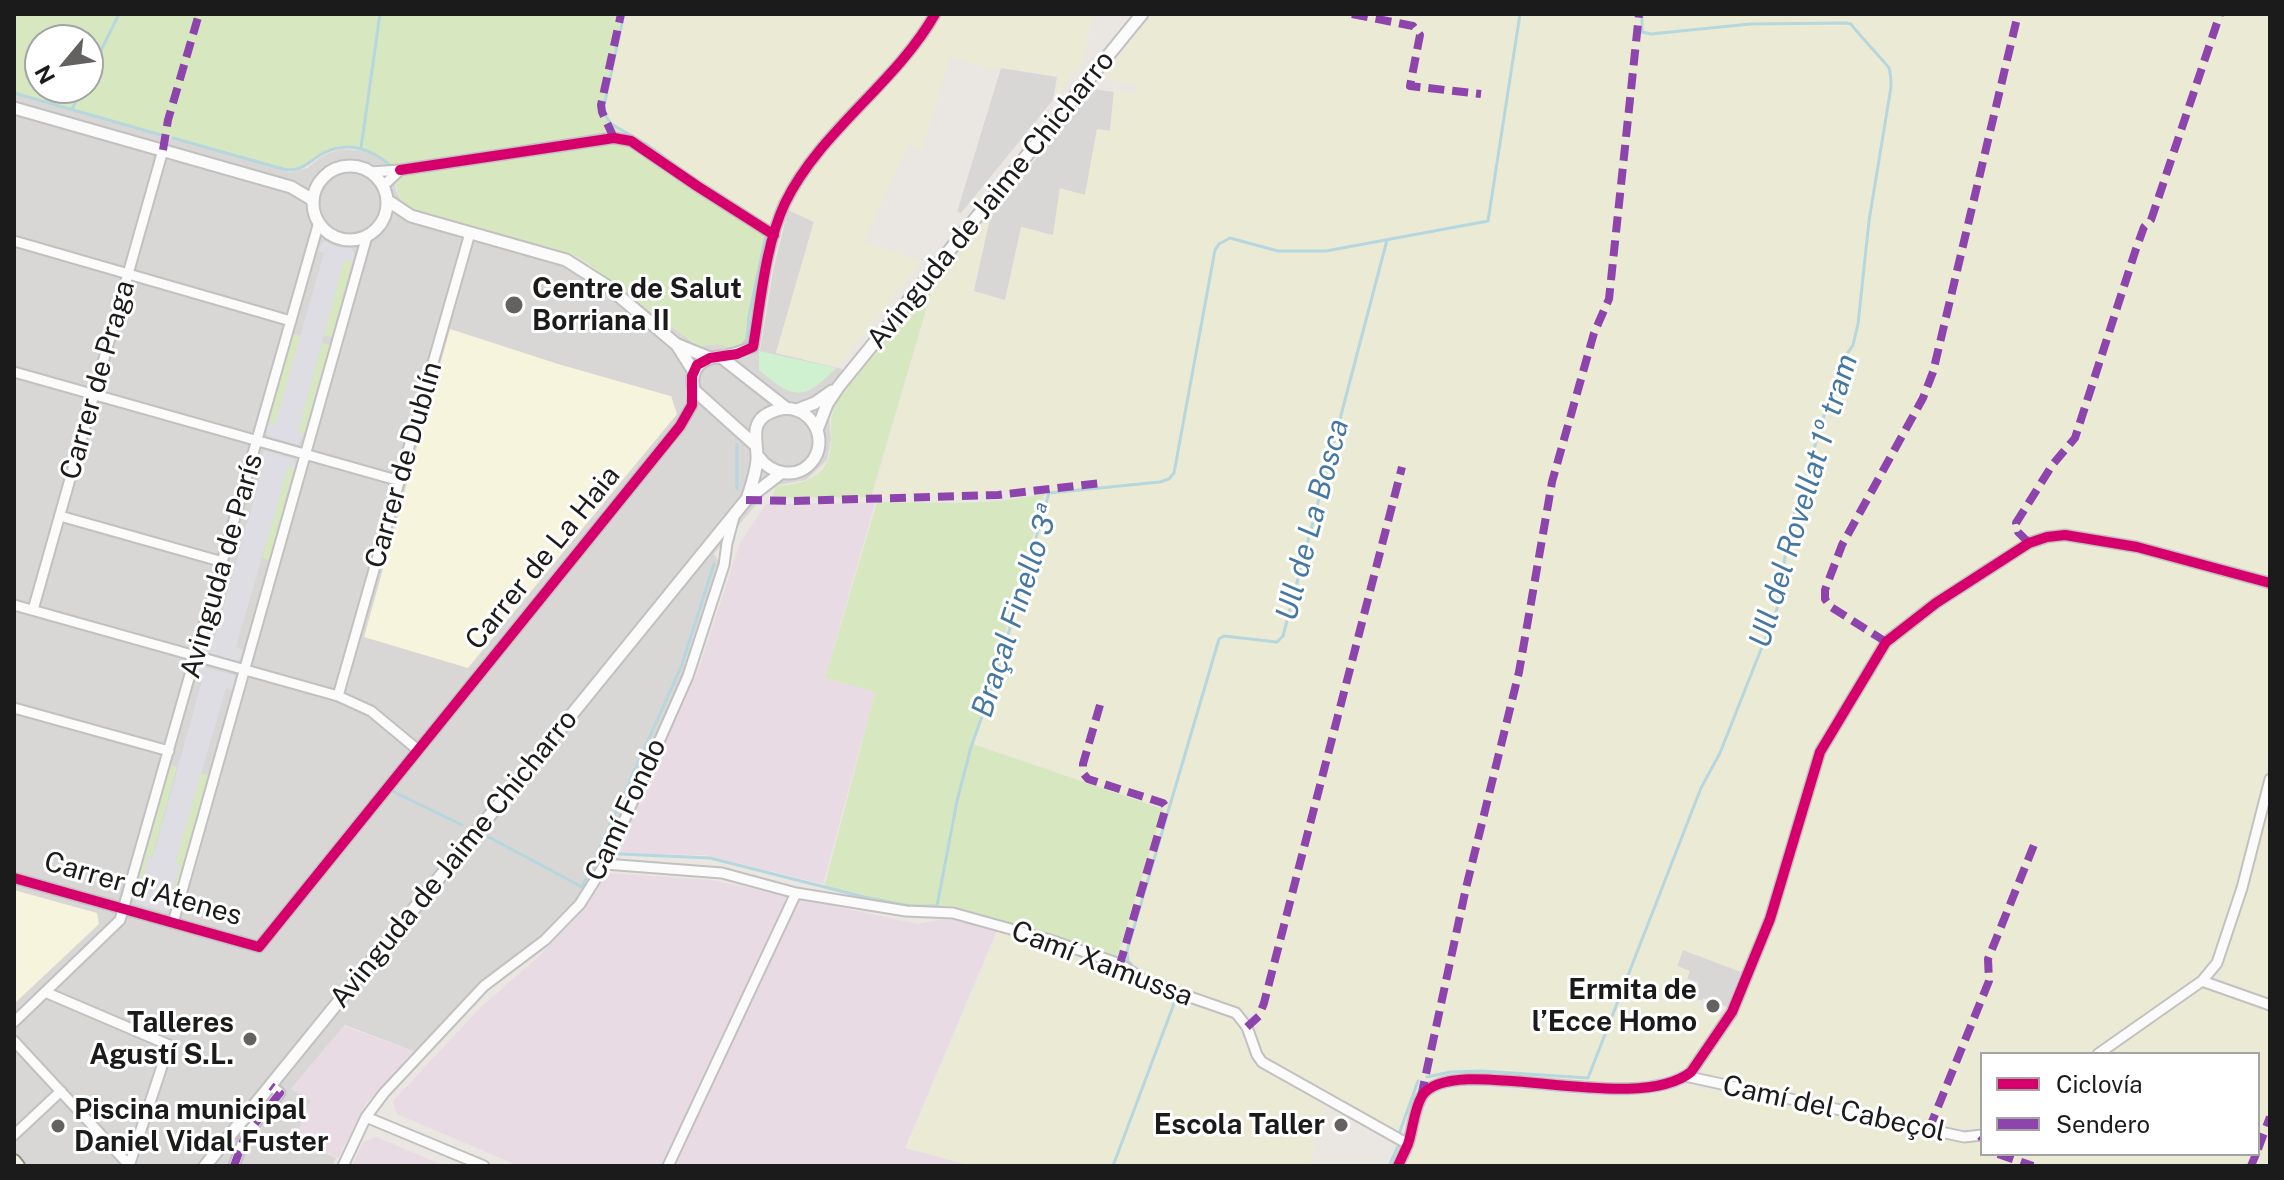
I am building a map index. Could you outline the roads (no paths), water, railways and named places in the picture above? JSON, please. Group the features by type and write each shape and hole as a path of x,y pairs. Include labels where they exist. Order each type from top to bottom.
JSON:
{"main road":[{"path":"14,1161 18,1166"}],"street":[{"path":"694,372 703,360 753,347 774,235 787,199 817,156 899,64 935,14"},
{"name":"Avinguda de Jaime Chicharro","path":"839,386 1142,14"},
{"path":"14,108 291,187 313,200"},
{"path":"370,172 614,138 631,141 774,235"},
{"name":"Carrer de Praga","path":"33,610 163,150"},
{"path":"291,187 320,180 338,167 360,167 370,172 383,186 387,200 383,219 376,229 367,236 345,240 326,231 319,222 313,200 320,180"},
{"path":"383,186 400,170"},
{"path":"387,200 411,216 566,260 607,286 677,345 694,372 694,390 756,450 767,467 781,473 796,472 809,465 819,445 817,430 809,417 791,409 716,357 677,345"},
{"path":"383,219 411,216"},
{"name":"Avinguda de París","path":"124,909 319,222"},
{"name":"Carrer de Dublín","path":"338,696 470,233"},
{"name":"Avinguda de París","path":"173,923 367,236"},
{"path":"14,241 291,321"},
{"path":"14,372 400,481"},
{"path":"746,500 754,480 756,429 765,416 815,403 839,386"},
{"path":"817,430 827,404 839,386"},
{"name":"Carrer de La Haia","path":"418,750 680,426 692,405 694,390"},
{"path":"746,500 781,473"},
{"name":"Avinguda de Jaime Chicharro","path":"205,1166 746,500"},
{"name":"Camí Fondo","path":"343,1166 366,1117 384,1093 484,986 545,940 580,904 605,864 688,676 724,565 736,513"},
{"path":"60,516 223,562"},
{"path":"1398,1166 1408,1144 1421,1097 1429,1089 1452,1081 1495,1079 1587,1089 1627,1089 1685,1076 1732,1012 1770,919 1820,752 1886,642 1936,603 2029,543 2047,537 2078,537 2137,547 2270,583"},
{"path":"14,605 338,696 371,711 418,750"},
{"path":"14,708 169,751"},
{"name":"Carrer d'Atenes","path":"14,878 259,947 418,750"},
{"path":"2101,1052 2202,981 2217,963 2242,888 2270,779"},
{"name":"Camí Xamussa","path":"605,864 722,873 796,893 906,911 953,913 1050,940 1120,964 1147,982 1236,1013 1247,1027 1262,1062 1408,1144"},
{"path":"668,1166 796,893"},
{"path":"14,1022 120,920 124,909"},
{"path":"2202,981 2270,1005"},
{"path":"14,1041 129,1166 169,1045 45,992"},
{"name":"Camí del Cabeçol","path":"1685,1076 1964,1137 1980,1135"},
{"path":"234,1166 245,1136 280,1093 271,1086"},
{"path":"14,1135 61,1091"},
{"path":"366,1117 484,1166"}],"waterway":[{"path":"104,44 119,14"},
{"path":"361,148 380,14"},
{"path":"624,14 604,106 606,116 611,124 646,144 694,179"},
{"name":"Braçal Finello 3ª","path":"619,854 710,858 868,898 910,906 937,906 971,747 994,683 1049,493 1160,482 1174,473 1215,250 1219,244 1230,238 1278,251 1326,251 1488,221 1520,14"},
{"name":"Ull del Rovellat 1º tram","path":"1427,1077 1481,1071 1588,1078 1701,788 1720,753 1777,609 1789,531 1833,386 1853,345 1858,324 1869,221 1891,87 1889,68 1851,24 1750,24 1651,34 1642,32 1642,14"},
{"path":"14,93 161,135"},
{"path":"72,109 75,104"},
{"path":"173,138 293,170 337,148 365,150 392,167 604,134"},
{"path":"711,190 768,226"},
{"path":"744,343 766,234"},
{"name":"Ull de La Bosca","path":"1135,969 1128,961 1127,951 1219,639 1224,636 1277,642 1283,636 1387,240"},
{"path":"737,444 737,489"},
{"path":"485,835 582,887 681,667 714,564"},
{"path":"394,792 462,825"},
{"name":"Ull de La Bosca","path":"1141,973 1179,988"},
{"name":"Ull de La Bosca","path":"1113,1166 1175,1001"},
{"name":"Ull del Rovellat 1º tram","path":"1399,1134 1418,1081"},
{"name":"Ull del Rovellat 1º tram","path":"1389,1166 1398,1146"}],"place":[{"name":"Centre de Salut Borriana II","path":"514,305"},
{"name":"Ermita de l’Ecce Homo","path":"1713,1006"},
{"name":"Talleres Agustí S.L.","path":"250,1039"},
{"name":"Escola Taller","path":"1341,1125"},
{"name":"Piscina municipal Daniel Vidal Fuster","path":"58,1126"}]}
